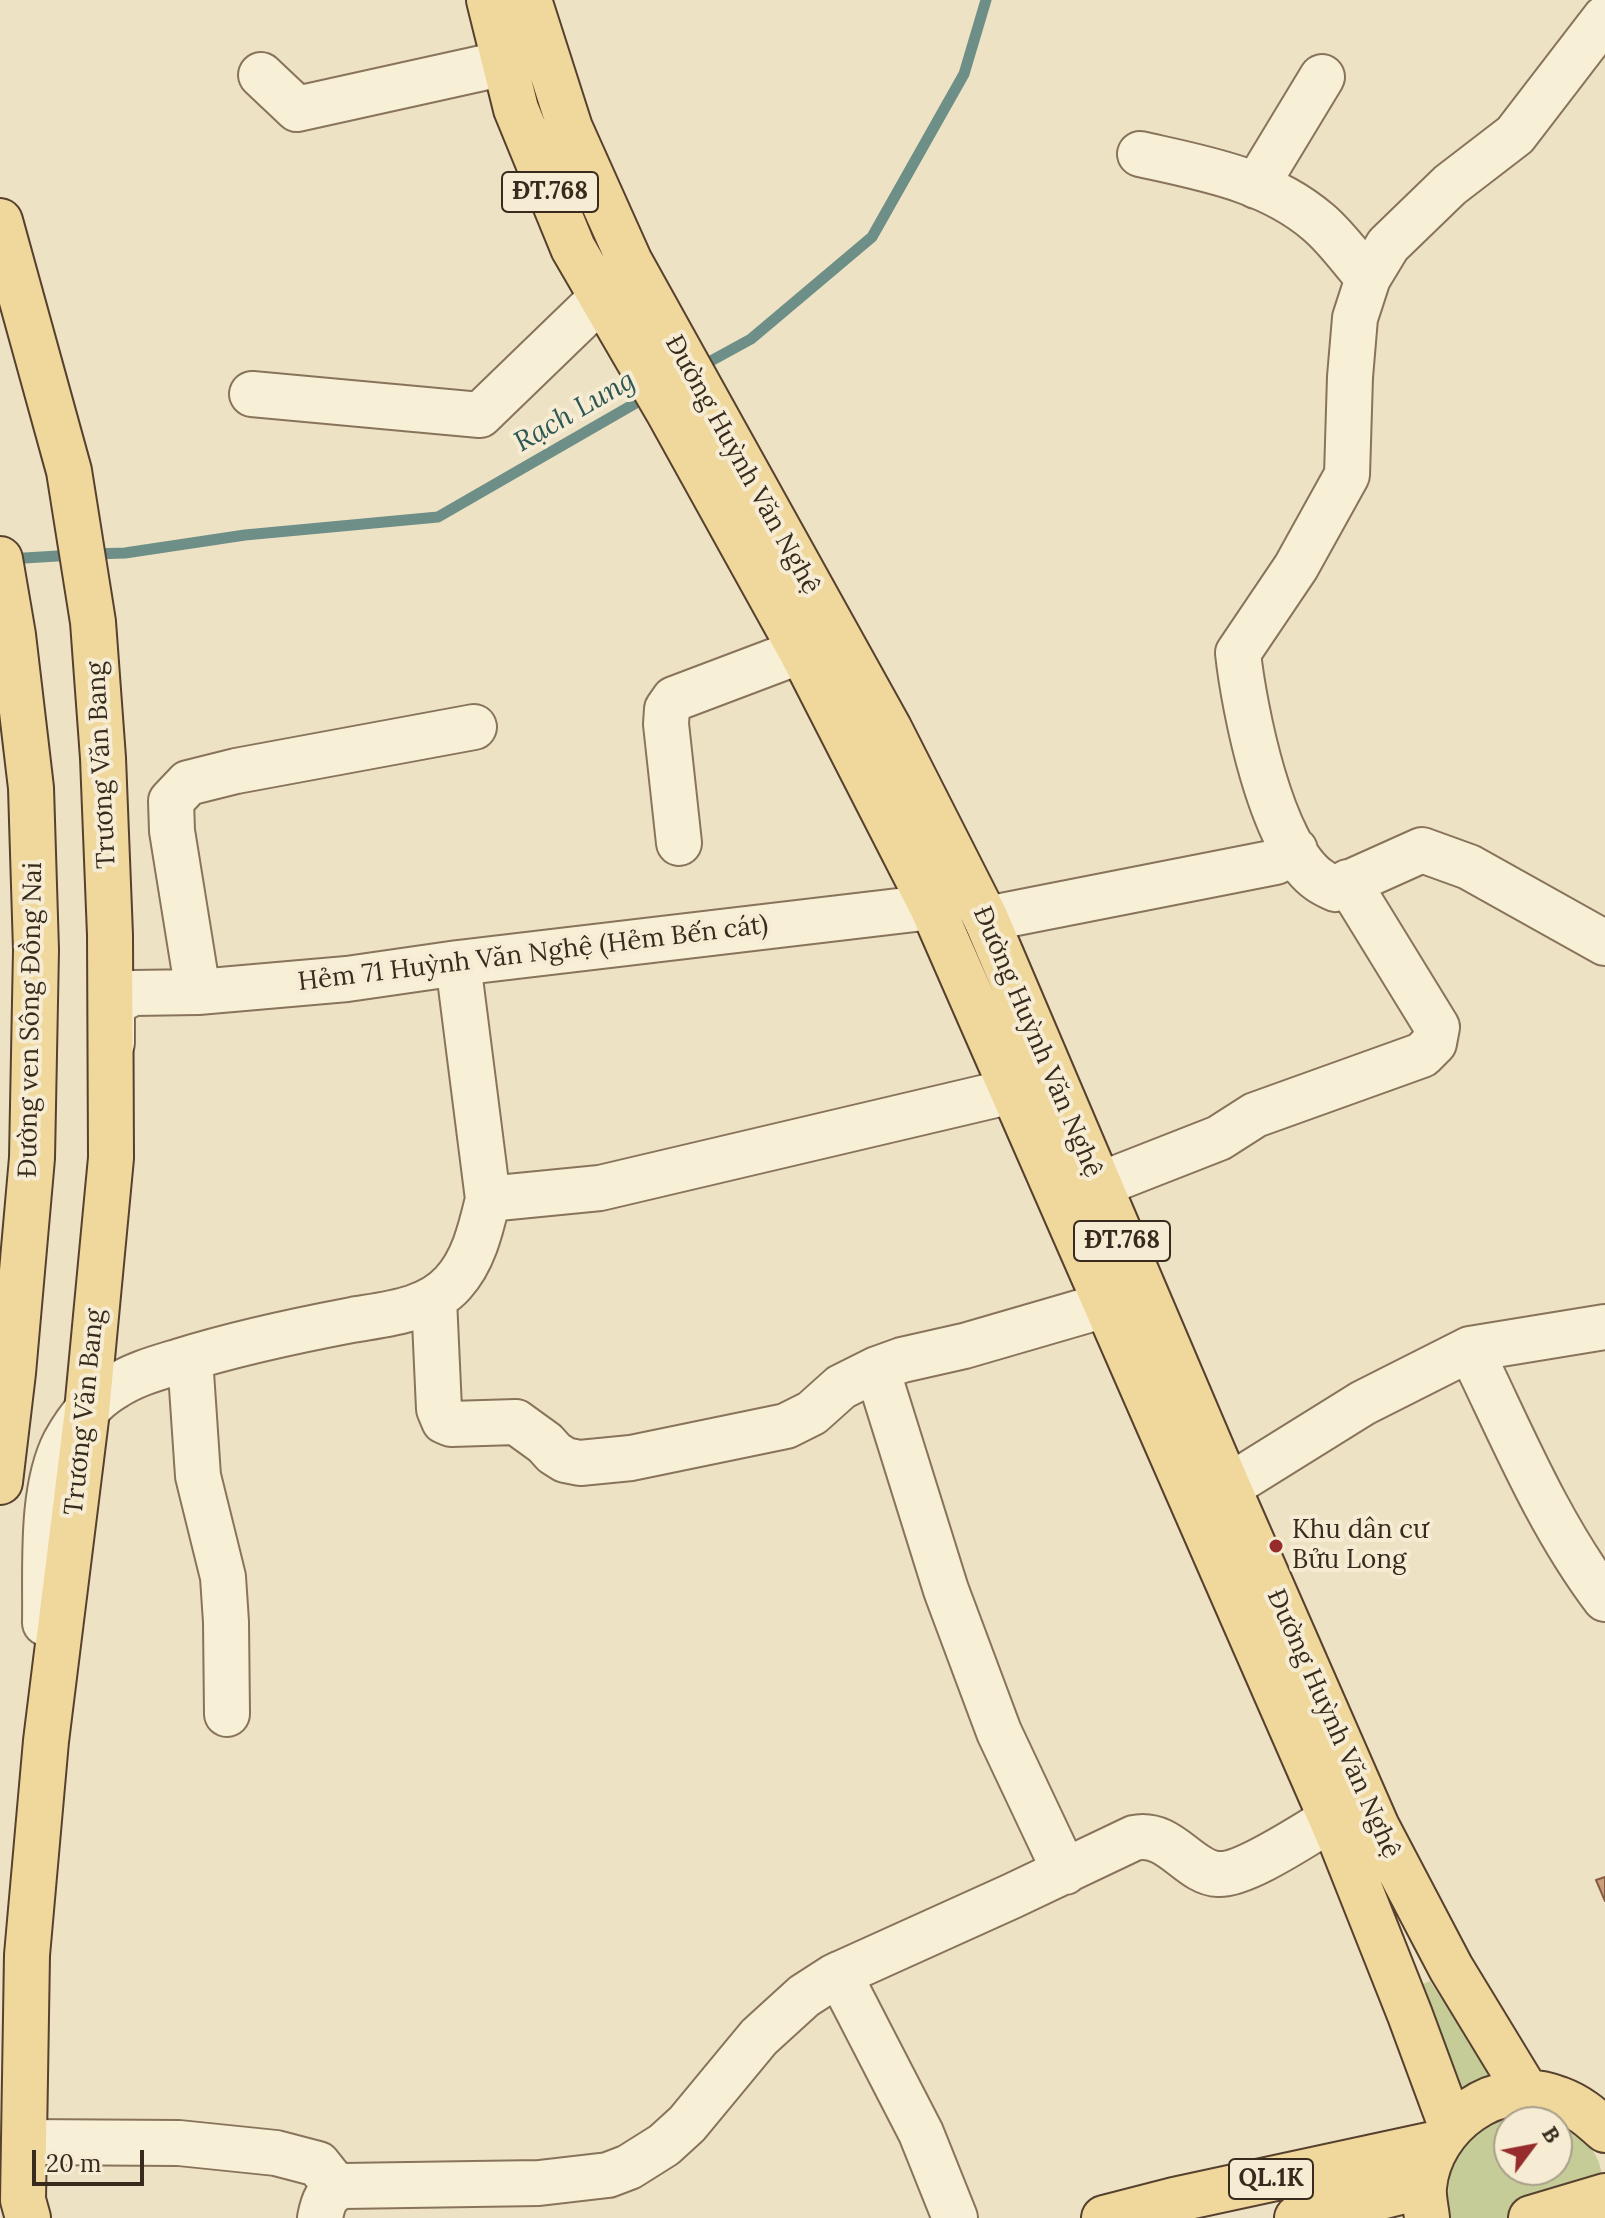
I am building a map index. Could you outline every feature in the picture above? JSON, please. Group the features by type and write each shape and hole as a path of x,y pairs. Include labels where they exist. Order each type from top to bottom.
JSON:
{"main road":[{"name":"Đường Huỳnh Văn Nghệ","path":"489,0 516,109 573,248 602,297 662,360"},
{"name":"Đường Huỳnh Văn Nghệ","path":"529,0 570,128 630,262 662,360 686,404 890,730 986,919 1377,1827 1451,1968 1542,2095"},
{"name":"Trương Văn Bang","path":"0,221 73,493 93,622 103,758 110,935 111,1174 87,1411 46,1741 29,1940 24,2142 17,2206"},
{"name":"Đường Huỳnh Văn Nghệ","path":"686,404 801,651 932,907 1331,1819 1410,2015 1444,2134"},
{"name":"Đường ven Sông Đồng Nai","path":"0,559 13,635 31,788 35,1010 32,1158 0,1482"},
{"path":"1426,2202 1444,2134 1486,2101 1506,2095 1542,2095 1605,2084"},
{"path":"1542,2095 1584,2111 1605,2130"},
{"name":"QL.1K","path":"1104,2218 1444,2134"},
{"path":"1531,2218 1605,2196"},
{"name":"QL.1K","path":"1297,2218 1426,2202"}],"street":[{"path":"1605,18 1515,135 1440,195 1388,245 1368,278 1355,318 1347,475 1296,567 1238,653 1248,722 1276,817 1317,880 1335,889 1422,850 1469,867 1605,943"},
{"path":"261,75 297,109 505,63"},
{"path":"1256,186 1322,77"},
{"path":"1140,154 1233,175 1285,199 1319,223 1368,278"},
{"path":"252,394 480,415 602,297"},
{"path":"679,843 667,709 674,699 801,651"},
{"path":"198,992 172,831 171,801 188,783 236,771 474,727"},
{"path":"986,919 1276,862 1295,850"},
{"path":"1099,1185 1219,1138 1255,1115 1422,1055 1434,1043 1437,1027 1348,882"},
{"name":"Hẻm 71 Huỳnh Văn Nghệ (Hẻm Bến cát)","path":"111,1174 112,1009 121,999 133,993 198,992 347,979 932,907"},
{"path":"44,1635 45,1548 56,1466 65,1442 87,1411 111,1389 137,1374 285,1332 401,1311 434,1299 454,1282 479,1235 488,1199 458,963"},
{"path":"488,1199 600,1188 1012,1091"},
{"path":"434,1299 439,1409 444,1421 451,1424 516,1422 565,1460 580,1463 644,1456 786,1426 812,1413 841,1387 877,1369 1105,1305"},
{"path":"1228,1487 1363,1403 1470,1349 1605,1327"},
{"path":"1470,1349 1538,1488 1588,1577 1605,1599"},
{"path":"190,1358 198,1476 223,1577 227,1714"},
{"path":"877,1369 946,1590 999,1732 1065,1872"},
{"path":"24,2142 179,2143 276,2153 318,2164 329,2203 608,2175 629,2167 664,2145 687,2124 759,2037 804,1996 839,1974 1065,1872 1111,1848 1145,1836 1159,1840 1209,1872 1220,1875 1250,1865 1331,1819"},
{"path":"839,1974 921,2133 955,2218"}],"green space":[{"path":"1430,1981 1492,2077 1481,2079 1462,2091 1423,1984"},
{"path":"1493,2123 1493,2186 1573,2186 1573,2131 1593,2150 1598,2161 1602,2173 1603,2218 1450,2218 1449,2187 1456,2158 1474,2135"}],"building":[{"path":"1605,1877 1605,1901 1596,1880"}],"waterway":[{"name":"Rạch Lung","path":"698,368 751,339 872,237 964,74 986,0"},
{"name":"Rạch Lung","path":"92,554 125,553 245,535 438,517 648,396"},
{"name":"Rạch Lung","path":"8,559 74,555"}],"place":[{"name":"Khu dân cư Bửu Long","path":"1276,1546"}]}
